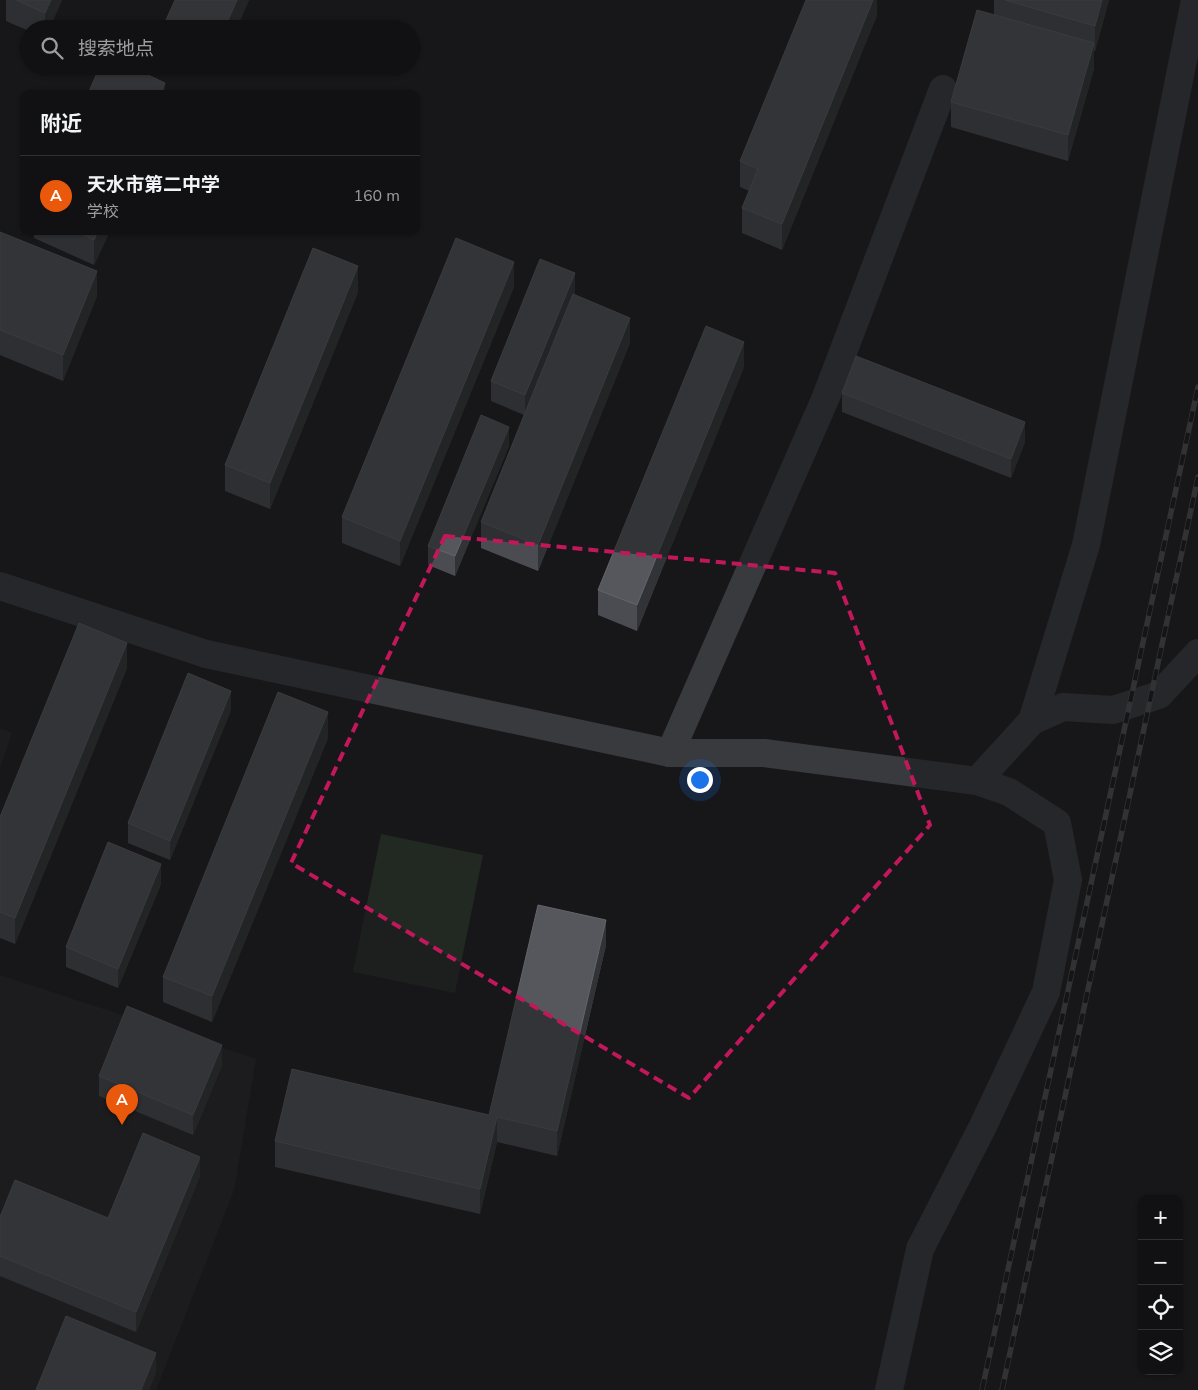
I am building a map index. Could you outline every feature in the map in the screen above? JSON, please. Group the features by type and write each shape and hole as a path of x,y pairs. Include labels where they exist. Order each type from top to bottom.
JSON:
{"street":[{"path":"1032,721 1086,545 1195,0"},
{"path":"670,753 826,398 943,89"},
{"path":"0,586 206,654 670,753 764,753 977,781 1009,792 1057,823 1068,880 1046,992 983,1126 920,1249 889,1390"},
{"path":"977,781 1032,721 1063,707 1113,710 1159,695 1198,653"}],"highlighted area":[{"path":"445,536 835,573 930,825 689,1098 291,863"}],"shaded area":[{"path":"0,728 12,733 0,767"},
{"path":"381,834 483,855 455,993 353,972"},
{"path":"0,975 256,1059 234,1190 156,1390 0,1390"}],"building":[{"path":"16,0 51,0 45,13"},
{"path":"175,0 237,0 228,20 166,20"},
{"path":"806,0 873,0 782,224 742,208 758,169 740,161"},
{"path":"1005,0 1102,0 1095,26"},
{"path":"977,10 1094,43 1068,135 951,102"},
{"path":"96,75 148,75 165,83 162,90 90,90"},
{"path":"0,232 97,271 63,355 0,330"},
{"path":"84,235 96,235 94,240"},
{"path":"456,238 514,262 400,541 342,517"},
{"path":"313,248 358,266 270,483 225,465"},
{"path":"540,259 575,273 525,395 491,381"},
{"path":"573,294 630,318 538,545 481,522"},
{"path":"706,326 744,342 637,605 598,590"},
{"path":"856,356 1025,422 1011,459 842,393"},
{"path":"481,415 509,427 455,556 428,546"},
{"path":"79,623 127,643 15,918 0,912 0,817"},
{"path":"188,673 231,691 170,841 128,823"},
{"path":"278,692 328,712 212,996 163,977"},
{"path":"108,842 161,864 118,969 66,947"},
{"path":"538,905 606,920 557,1131 497,1117 480,1189 275,1141 292,1069 489,1115"},
{"path":"127,1006 222,1045 193,1115 99,1076"},
{"path":"143,1133 200,1157 136,1312 0,1256 0,1217 15,1180 108,1218"},
{"path":"66,1316 156,1353 141,1390 36,1390"}],"railway":[{"path":"982,1390 1198,387"},
{"path":"1002,1390 1198,477"}],"place":[{"name":"天水市第二中学","path":"122,1125"}]}
